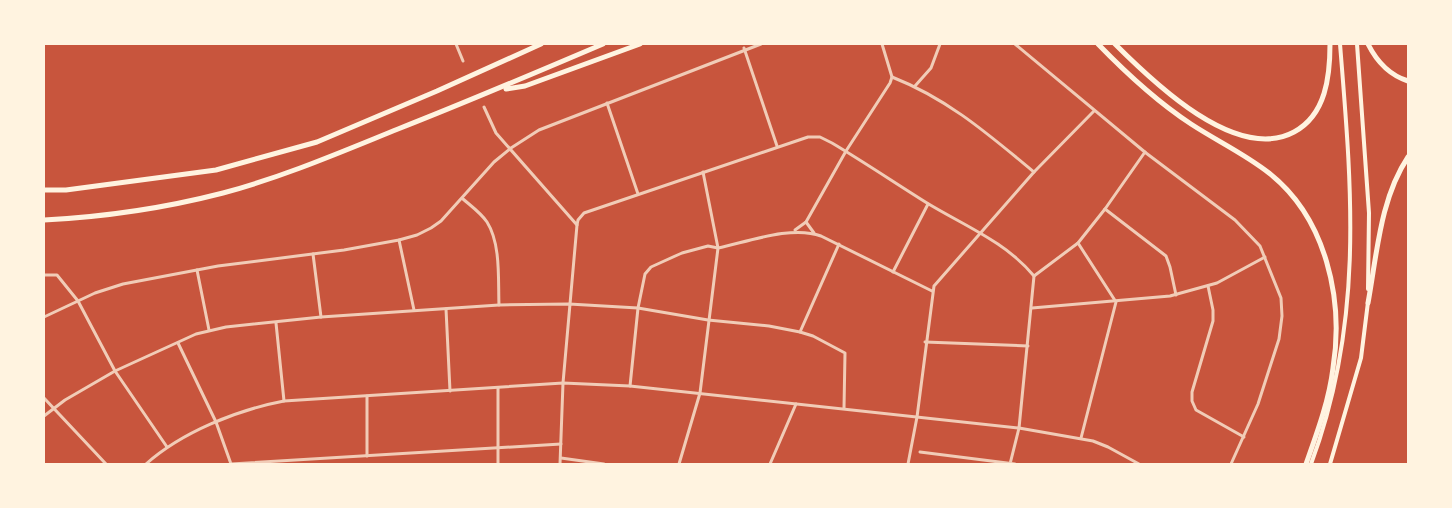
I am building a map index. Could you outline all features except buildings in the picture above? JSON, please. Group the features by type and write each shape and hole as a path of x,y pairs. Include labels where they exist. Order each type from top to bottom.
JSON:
{"highway":[{"path":"44,190 66,190 216,170 316,142 541,44"},
{"path":"44,219 142,209 224,193 312,163 498,90 603,44"},
{"path":"498,90 525,86 640,44"},
{"path":"1098,44 1130,77 1163,104 1270,174 1292,195 1316,234 1332,282 1336,335 1330,383 1308,465"},
{"path":"1115,44 1153,81 1195,113 1237,135 1257,140 1270,140 1284,138 1305,126 1316,112 1327,84 1330,44"},
{"path":"1368,44 1381,65 1396,76 1408,81"},
{"path":"1368,303 1382,224 1391,189 1408,157"}],"main road":[{"path":"1308,465 1325,425 1337,378 1350,277 1349,152 1340,44"},
{"path":"1330,465 1361,358 1368,303 1369,213 1357,44"}],"street":[{"path":"456,44 463,61"},
{"path":"44,317 123,284 197,269 399,240 431,228 463,198 494,162 539,130 744,48 760,44"},
{"path":"794,231 806,222 846,151 890,83 891,77 882,44"},
{"path":"915,86 931,68 940,44"},
{"path":"1015,44 1145,152 1235,220 1254,238 1265,257 1281,298 1282,316 1279,339 1258,404 1232,465"},
{"path":"744,48 777,146"},
{"path":"891,77 915,86 964,115 1034,172"},
{"path":"606,103 638,194"},
{"path":"484,107 496,133 577,225"},
{"path":"909,465 932,291 938,281 1034,172 1094,111"},
{"path":"560,465 569,304 577,225 584,213 800,138 814,137 846,151 928,204 980,233 1006,250 1034,276"},
{"path":"1010,464 1019,428 1034,276 1078,243 1145,152"},
{"path":"679,465 700,393 718,249 703,171"},
{"path":"463,198 482,215 491,230 496,254 499,305"},
{"path":"893,272 928,204"},
{"path":"1105,209 1166,256 1176,295"},
{"path":"806,222 816,234"},
{"path":"630,386 638,308 645,274 651,267 682,252 708,246 718,249 794,231 816,234 932,291"},
{"path":"399,240 414,310"},
{"path":"1078,243 1116,302 1081,438"},
{"path":"800,332 839,244"},
{"path":"313,254 321,317"},
{"path":"1032,308 1176,295 1208,286 1265,257"},
{"path":"197,269 209,330"},
{"path":"44,275 57,275 78,301 115,371 167,447"},
{"path":"1208,286 1213,321 1191,397 1196,410 1244,437"},
{"path":"44,416 115,371 209,330 321,317 414,310 569,304 638,308 708,321 770,326 813,336 845,352 844,408"},
{"path":"446,309 450,391"},
{"path":"276,323 284,401"},
{"path":"926,342 1028,346"},
{"path":"178,343 216,422 231,464 561,444"},
{"path":"146,465 167,447 216,422 254,407 284,401 563,383 630,386 1019,428 1081,438 1108,447 1138,465"},
{"path":"498,388 498,465"},
{"path":"367,396 367,456"},
{"path":"44,398 106,465"},
{"path":"770,465 796,404"},
{"path":"920,452 1015,465"},
{"path":"561,458 604,465"}]}
